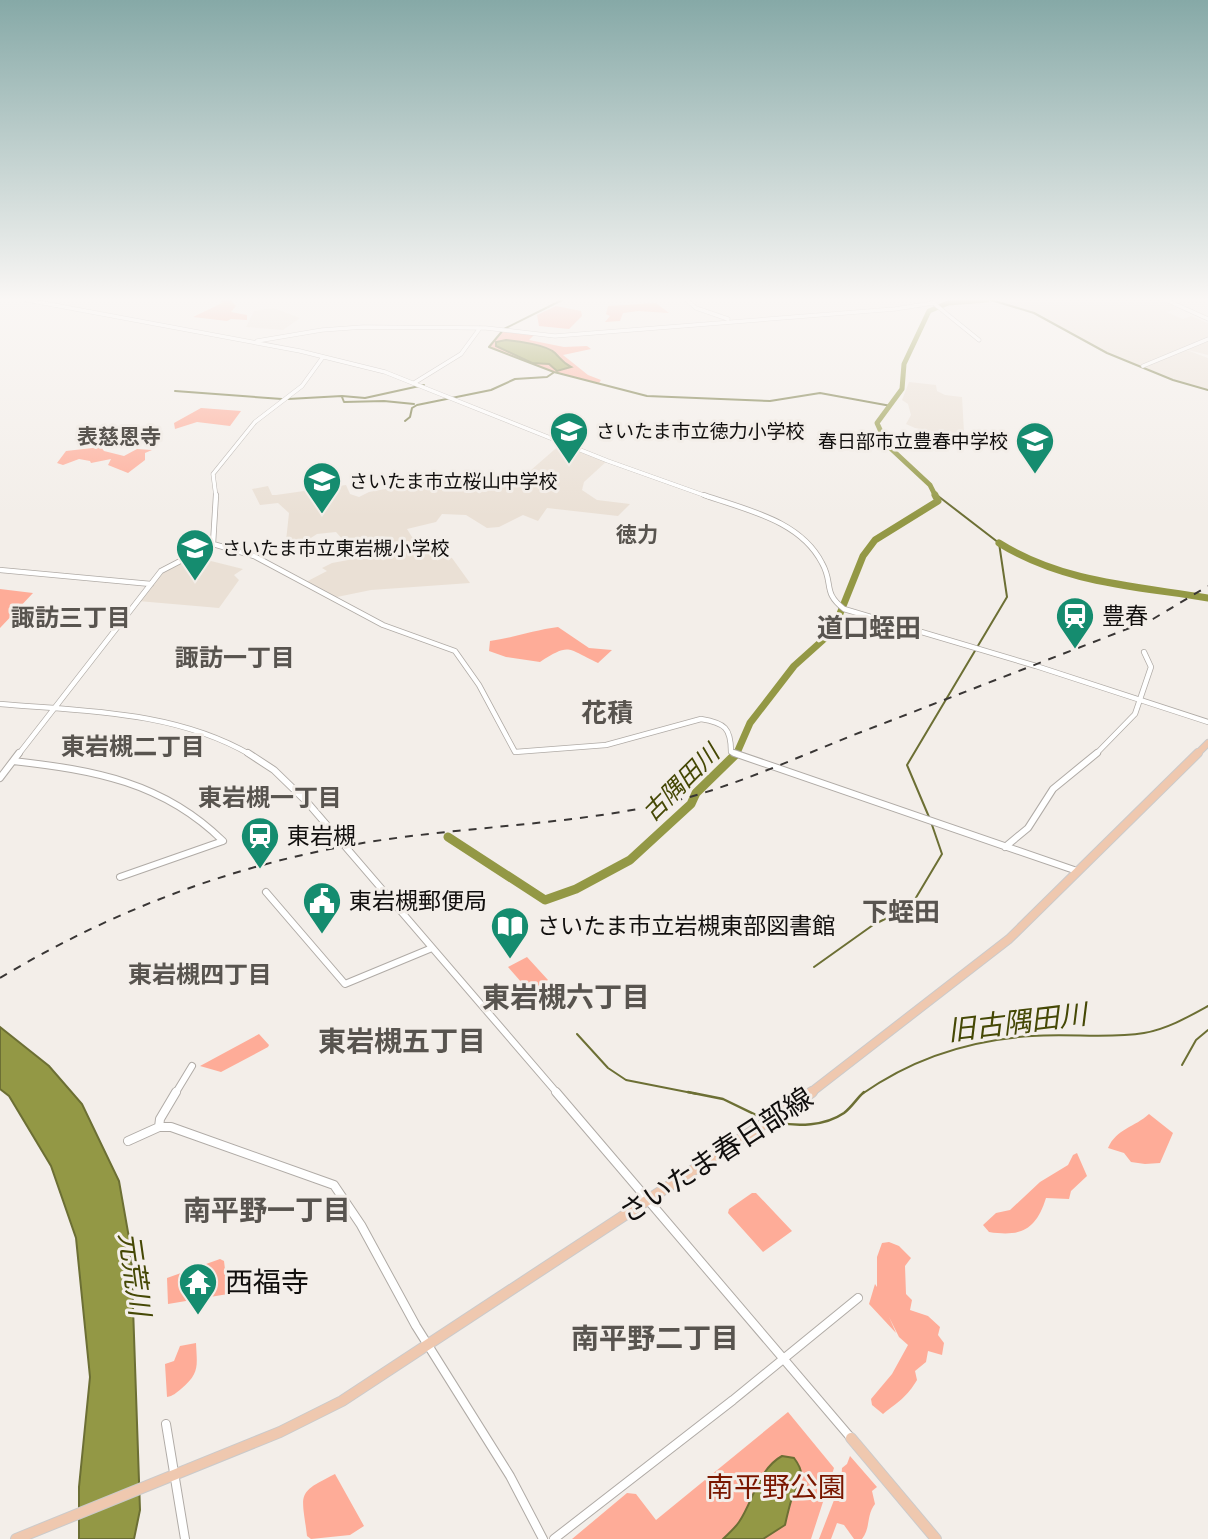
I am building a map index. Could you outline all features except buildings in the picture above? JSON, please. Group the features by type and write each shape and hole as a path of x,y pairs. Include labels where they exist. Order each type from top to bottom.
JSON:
{"main road":[{"name":"さいたま春日部線","path":"16,1539 313,1416 342,1401 770,1120 825,1083 1009,939 1208,743"},
{"path":"851,1438 936,1539"}],"street":[{"path":"213,544 218,507 214,474 255,422 302,386 311,372"},
{"path":"383,372 608,461 784,524 802,538 825,567 828,594 844,609 1142,699 1208,722"},
{"path":"414,383 438,372"},
{"path":"0,778 163,569 213,544 254,556 383,625 455,651 480,685 514,752 597,746 706,719 727,729 731,734 731,752 1077,871"},
{"path":"0,570 151,584"},
{"path":"1005,847 1028,828 1053,789 1087,763 1135,714 1151,667 1144,652"},
{"path":"0,704 153,720 222,741 264,763 306,801 851,1438"},
{"path":"13,761 87,771 140,786 179,806 223,841 120,877"},
{"path":"266,892 345,984 432,948"},
{"path":"159,1128 160,1119 192,1066"},
{"path":"128,1141 159,1128 171,1127 334,1185 348,1201 397,1295 427,1345 514,1478 543,1539"},
{"path":"554,1539 858,1298"},
{"path":"166,1424 168,1477 185,1539"}],"shaded area":[{"path":"1156,372 1208,372 1208,390"},
{"path":"909,382 936,385 937,391 945,395 962,397 964,432 955,435 906,424 911,415 908,404 902,400"},
{"path":"562,443 607,461 584,482 582,490 597,500 630,504 618,516 547,508 538,521 523,515 499,527 487,528 466,515 442,514 436,522 407,529 412,537 452,558 470,583 371,590 332,598 304,583 327,571 322,568 332,563 359,558 355,543 344,541 336,532 317,534 306,541 286,541 289,513 278,503 260,505 252,489 268,486 272,495 276,495 346,485 350,494 359,497 369,492 429,481 482,476 523,477"},
{"name":"さいたま市立東岩槻小学校","path":"191,556 243,569 234,575 239,580 219,608 138,601 161,571"},
{"path":"0,1027 49,1066 82,1104 119,1181 131,1249 140,1510 134,1539 79,1539 79,1487 90,1377 76,1238 51,1166 9,1096 0,1089"},
{"path":"782,1456 794,1458 801,1474 785,1525 763,1539 723,1539 739,1522 767,1469"}],"green space":[{"path":"554,372 584,372 601,380 599,383"},
{"path":"201,408 241,411 230,426 197,422 175,429 174,423"},
{"path":"101,447 104,451 124,456 137,449 152,450 145,453 145,460 128,473 108,465 111,459 91,463 79,459 63,465 57,463 66,451"},
{"path":"0,589 33,593 0,628"},
{"path":"558,627 589,648 612,650 598,663 569,650 558,652 540,662 506,657 489,651 490,641"},
{"path":"527,957 548,980 529,991 508,967"},
{"path":"259,1034 268,1047 221,1072 200,1066"},
{"path":"1149,1114 1173,1133 1160,1163 1131,1162 1124,1153 1108,1148 1116,1136"},
{"path":"1077,1153 1087,1176 1071,1191 1069,1199 1046,1198 1037,1218 1026,1229 1018,1232 989,1232 983,1225 996,1213 1010,1210 1040,1182 1068,1165"},
{"path":"756,1193 792,1231 763,1252 728,1213 729,1209"},
{"path":"889,1242 899,1246 911,1258 905,1266 906,1294 912,1300 910,1310 928,1316 940,1327 938,1335 944,1343 942,1355 928,1351 926,1362 915,1371 917,1380 913,1386 883,1414 872,1405 871,1399 892,1374 908,1345 899,1337 889,1317 896,1333 869,1304 875,1284 877,1287 877,1257 882,1243"},
{"path":"220,1259 224,1261 228,1294 168,1304 167,1278"},
{"path":"196,1343 197,1363 192,1378 181,1389 167,1397 165,1364 174,1361 180,1346"},
{"name":"南平野公園","path":"788,1412 834,1468 811,1539 572,1539 627,1493 636,1494 656,1520"},
{"path":"850,1456 877,1487 872,1491 875,1504 870,1513 867,1530 862,1539 854,1539 844,1525 837,1523 831,1539 819,1539 841,1482 842,1468"},
{"path":"335,1474 364,1526 350,1535 311,1539 307,1536 304,1496 313,1486"}],"waterway":[{"path":"554,372 647,396 770,401 820,393 891,406"},
{"name":"古隅田川","path":"737,753 750,723 794,666 833,631 863,556 875,540 938,501 930,485 887,445 877,423 902,389 903,372"},
{"path":"1153,372 1208,390"},
{"path":"405,421 410,417 412,408 417,405 491,390 515,379 547,377 553,373"},
{"path":"288,399 342,396 365,398 424,385"},
{"path":"175,391 282,399"},
{"path":"342,397 344,402 384,401 414,404"},
{"path":"929,817 907,765 1007,597 999,543 938,496"},
{"name":"旧古隅田川","path":"999,543 1048,567 1074,575 1208,598"},
{"name":"古隅田川","path":"448,837 545,900 576,889 630,860 691,804 696,793 737,753"},
{"path":"814,967 873,925 911,906 942,854 931,822"},
{"name":"旧古隅田川","path":"863,1094 901,1070 964,1047 1032,1036 1117,1036 1144,1033 1169,1026 1208,1006"},
{"path":"1182,1065 1196,1040 1208,1030"},
{"name":"旧古隅田川","path":"577,1034 608,1068 626,1080 697,1094"},
{"name":"旧古隅田川","path":"688,1092 723,1099 764,1119"},
{"name":"旧古隅田川","path":"776,1122 802,1125 828,1121 844,1113 863,1094"}],"railway":[{"path":"0,978 90,929 137,908 232,874 282,860 382,840 597,816 667,803 714,790 1153,619 1208,586"}],"place":[{"name":"さいたま市立徳力小学校","path":"569,465"},
{"name":"春日部市立豊春中学校","path":"1035,475"},
{"name":"さいたま市立桜山中学校","path":"322,515"},
{"name":"さいたま市立東岩槻小学校","path":"195,582"},
{"name":"豊春","path":"1075,650"},
{"name":"東岩槻","path":"260,870"},
{"name":"東岩槻郵便局","path":"322,935"},
{"name":"さいたま市立岩槻東部図書館","path":"510,960"},
{"name":"西福寺","path":"198,1316"}],"district":[{"name":"表慈恩寺","path":"119,437"},
{"name":"徳力","path":"637,535"},
{"name":"諏訪三丁目","path":"71,618"},
{"name":"道口蛭田","path":"869,628"},
{"name":"諏訪一丁目","path":"235,658"},
{"name":"花積","path":"607,713"},
{"name":"東岩槻二丁目","path":"133,747"},
{"name":"東岩槻一丁目","path":"270,798"},
{"name":"下蛭田","path":"901,912"},
{"name":"東岩槻四丁目","path":"200,975"},
{"name":"東岩槻六丁目","path":"566,997"},
{"name":"東岩槻五丁目","path":"402,1041"},
{"name":"南平野一丁目","path":"267,1210"},
{"name":"南平野二丁目","path":"655,1338"}],"water label":[{"name":"元荒川","path":"135,1274"}]}
